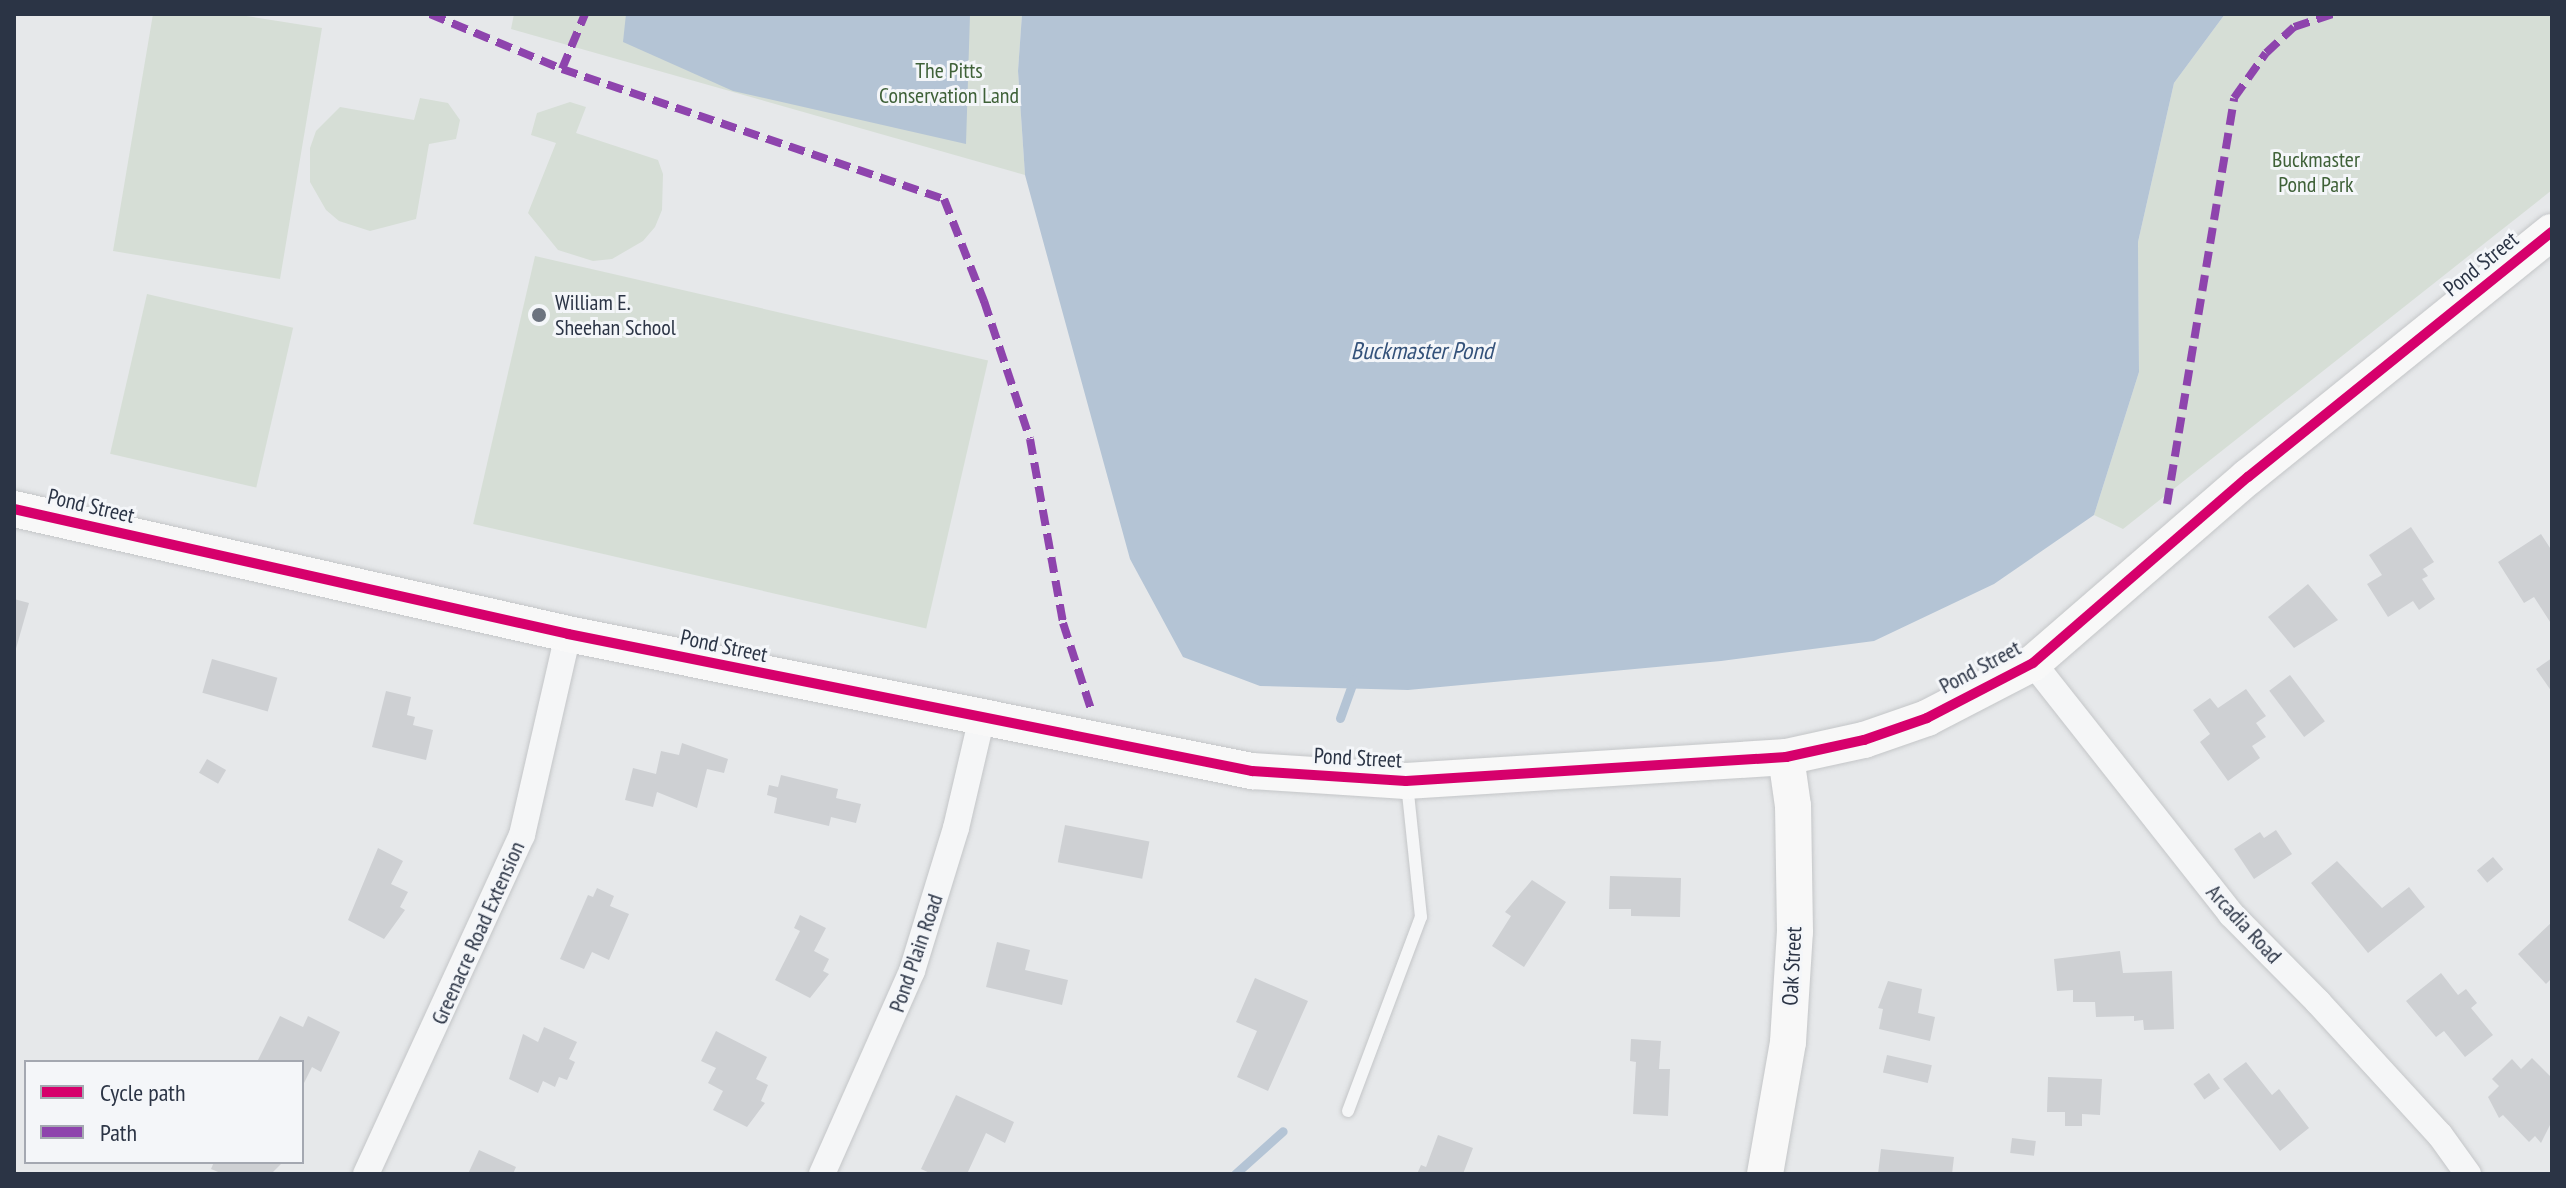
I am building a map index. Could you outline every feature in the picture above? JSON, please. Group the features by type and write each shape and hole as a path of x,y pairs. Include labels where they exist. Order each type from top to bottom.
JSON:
{"street":[{"name":"Pond Street","path":"14,509 568,634 981,721 1252,771 1406,781 1786,757 1864,740 1927,718 2033,663 2248,477 2552,232"},
{"name":"Greenacre Road Extension","path":"366,1174 522,835 568,634"},
{"name":"Arcadia Road","path":"2033,663 2231,914 2359,1046 2440,1135 2468,1174"},
{"name":"Pond Plain Road","path":"822,1174 912,971 956,828 981,721"},
{"name":"Oak Street","path":"1765,1174 1788,1042 1795,932 1793,806 1786,757"}],"lane":[{"path":"1348,1111 1421,917 1406,781"}],"green space":[{"path":"153,14 234,14 322,28 280,279 113,251"},
{"name":"The Pitts Conservation Land","path":"514,14 1022,14 1018,71 1025,175 511,29"},
{"name":"Buckmaster Pond Park","path":"2225,14 2552,14 2552,190 2123,529 2094,515 2139,372 2138,242 2174,83"},
{"path":"420,98 448,103 460,120 456,139 429,144 416,219 370,231 339,221 326,210 310,182 310,148 316,131 340,107 414,120"},
{"path":"570,102 586,107 576,133 658,160 663,174 662,210 655,227 643,241 612,259 593,261 558,250 528,213 556,143 531,135 537,113"},
{"path":"535,256 988,361 926,629 473,524"},
{"path":"147,294 293,328 256,488 110,454"}],"water":[{"name":"The Pitts Conservation Land","path":"626,14 970,14 966,144 733,91 623,42"},
{"name":"Buckmaster Pond","path":"1022,14 2225,14 2174,83 2138,242 2139,372 2094,515 1994,584 1874,641 1721,661 1408,690 1260,686 1183,657 1130,559 1025,175 1018,71"}],"building":[{"path":"2411,527 2434,562 2423,569 2428,576 2422,579 2435,599 2419,610 2413,601 2388,617 2367,584 2382,575 2369,555"},
{"path":"2541,534 2552,551 2552,625 2534,597 2524,603 2498,562"},
{"path":"2308,584 2338,620 2294,648 2268,617"},
{"path":"14,599 29,603 15,652 14,652"},
{"path":"2552,658 2552,692 2536,669"},
{"path":"212,659 277,678 268,711 202,693"},
{"path":"2290,675 2325,721 2304,737 2269,691"},
{"path":"2246,689 2266,716 2256,723 2266,737 2252,746 2260,758 2228,781 2200,742 2210,734 2193,710 2210,698 2218,708"},
{"path":"386,691 411,697 407,715 415,717 413,725 433,730 426,760 372,747"},
{"path":"682,743 728,759 724,773 707,769 697,808 657,792 653,807 625,800 633,768 656,774 661,751 679,755"},
{"path":"207,759 226,770 218,784 199,773"},
{"path":"781,775 838,789 836,798 861,804 856,823 831,817 829,826 774,813 777,798 767,795 769,785 778,787"},
{"path":"1065,825 1149,841 1142,879 1058,862"},
{"path":"2276,830 2292,854 2254,879 2234,849 2260,832 2264,838"},
{"path":"378,848 403,861 391,884 408,892 400,907 405,910 384,939 348,920"},
{"path":"2493,857 2503,869 2487,883 2477,870"},
{"path":"2337,861 2382,908 2409,887 2425,907 2368,953 2311,883"},
{"path":"1610,876 1681,878 1680,917 1631,916 1631,909 1609,909"},
{"path":"1532,880 1566,902 1524,967 1492,946 1511,916 1505,912"},
{"path":"597,888 614,896 610,906 629,914 609,960 592,952 584,969 560,959 588,895 593,897"},
{"path":"800,915 826,928 814,951 829,959 823,971 829,974 810,998 775,980 800,931 794,928"},
{"path":"2552,922 2552,978 2546,984 2518,954"},
{"path":"997,942 1030,950 1025,970 1068,980 1062,1005 986,987"},
{"path":"2120,951 2123,973 2172,971 2174,1029 2144,1030 2143,1020 2134,1021 2134,1016 2096,1017 2095,1002 2073,1002 2073,990 2057,991 2054,959"},
{"path":"2441,973 2458,995 2466,989 2477,1003 2471,1008 2493,1035 2465,1057 2444,1031 2436,1037 2406,1001"},
{"path":"1255,978 1308,1001 1268,1091 1237,1077 1257,1031 1236,1022"},
{"path":"1888,981 1922,989 1918,1013 1935,1017 1930,1041 1879,1029 1883,1009 1878,1008"},
{"path":"280,1016 303,1027 308,1016 340,1032 321,1072 312,1067 304,1083 304,1060 258,1060"},
{"path":"544,1027 577,1042 569,1059 575,1062 567,1080 559,1077 555,1087 543,1081 538,1093 509,1079 523,1034 538,1042"},
{"path":"716,1031 767,1057 756,1079 768,1085 761,1101 765,1103 747,1127 713,1110 723,1091 708,1083 716,1068 701,1061"},
{"path":"1631,1039 1661,1041 1659,1069 1670,1069 1668,1116 1633,1114 1636,1062 1630,1061"},
{"path":"1887,1055 1932,1065 1928,1083 1883,1073"},
{"path":"2532,1058 2552,1078 2552,1121 2541,1143 2535,1136 2529,1142 2503,1115 2499,1118 2488,1097 2499,1086 2492,1079 2512,1059 2521,1069"},
{"path":"2246,1062 2272,1095 2279,1089 2309,1128 2280,1151 2223,1079"},
{"path":"2209,1073 2220,1089 2204,1099 2193,1084"},
{"path":"2048,1077 2102,1079 2100,1115 2082,1114 2082,1126 2065,1126 2065,1112 2047,1112"},
{"path":"956,1095 1014,1122 1005,1143 986,1133 967,1174 932,1174 921,1169"},
{"path":"1438,1135 1473,1148 1463,1174 1417,1174 1421,1165 1426,1167"},
{"path":"2012,1138 2036,1141 2034,1156 2010,1153"},
{"path":"1881,1149 1954,1157 1952,1174 1878,1174"},
{"path":"479,1150 516,1167 513,1174 468,1174"},
{"path":"213,1164 281,1164 271,1174 223,1174 211,1169"}],"waterway":[{"path":"1340,718 1354,679"},
{"path":"1235,1174 1283,1131"}],"marked path":[{"path":"430,14 562,69 585,14"},
{"path":"2167,504 2234,98 2266,53 2294,27 2333,14"},
{"path":"562,69 944,199 984,301 1030,439 1063,623 1092,712"}],"cycle path":[{"path":"14,509 568,634 1252,771 1406,781 1786,757 1864,740 1927,718 2033,663 2248,477 2552,232"}],"place":[{"name":"William E. Sheehan School","path":"539,315"}]}
